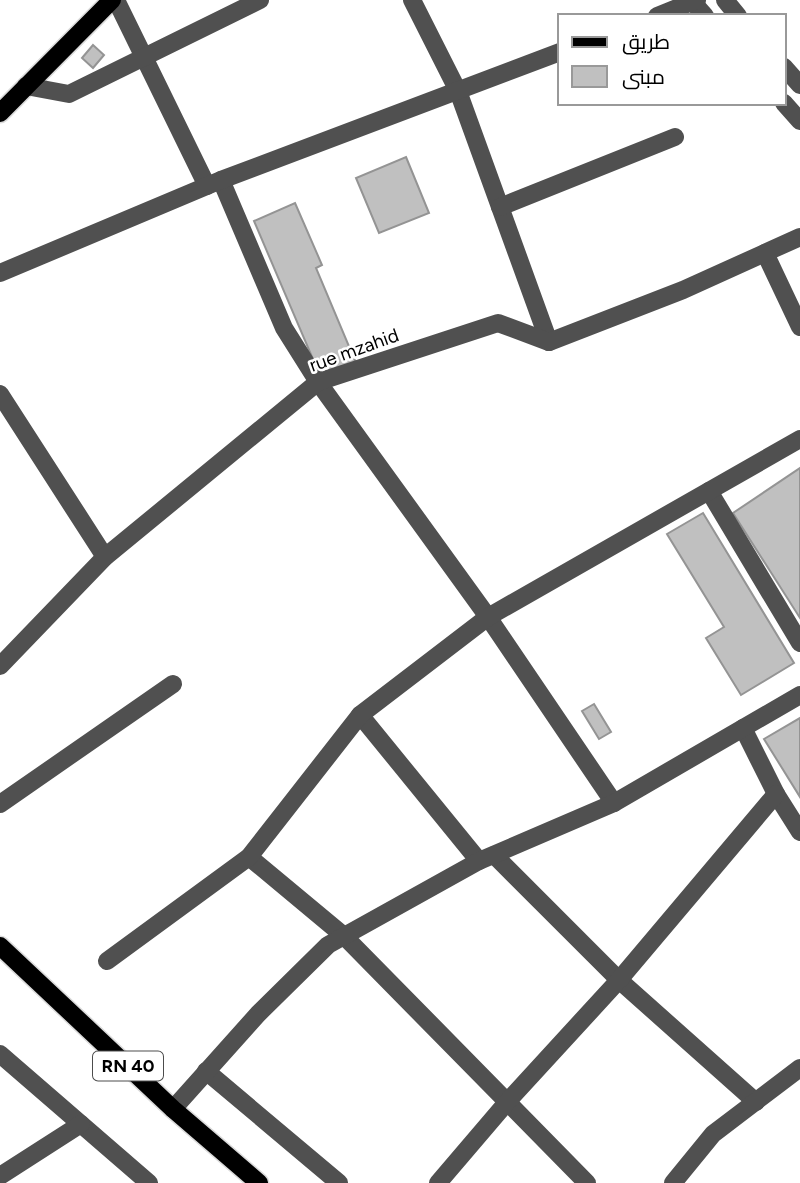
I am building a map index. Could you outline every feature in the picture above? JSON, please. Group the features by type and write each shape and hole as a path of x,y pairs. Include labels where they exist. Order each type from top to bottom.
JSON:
{"main road":[{"path":"1,111 114,0"},
{"name":"RN 40","path":"0,946 173,1108 259,1183"}],"street":[{"path":"114,0 214,183 284,328 318,382 488,617 614,803"},
{"path":"26,86 69,94 260,0"},
{"path":"412,0 458,91 550,342 683,290 800,237"},
{"path":"724,0 736,14"},
{"path":"664,14 696,4"},
{"path":"0,273 214,183 558,53"},
{"path":"786,69 800,85"},
{"path":"786,105 800,121"},
{"path":"500,207 675,137"},
{"path":"765,253 800,327"},
{"name":"rue mzahid","path":"0,666 105,557 318,382 499,323 550,342"},
{"path":"0,394 105,557"},
{"path":"107,961 250,857 360,715 488,617 800,439"},
{"path":"709,491 800,643"},
{"path":"0,804 173,684"},
{"path":"173,1108 258,1014 328,945 487,858 614,803 800,695"},
{"path":"360,715 487,858 618,980 756,1102"},
{"path":"743,728 776,794 800,832"},
{"path":"438,1183 618,980 776,794"},
{"path":"250,857 344,936 587,1183"},
{"path":"0,1054 149,1183"},
{"path":"673,1183 713,1133 800,1069"},
{"path":"206,1071 338,1183"},
{"path":"0,1176 81,1124"}],"building":[{"path":"93,45 104,55 93,68 82,58"},
{"path":"406,157 429,213 379,233 356,178"},
{"path":"295,203 322,265 316,268 356,363 321,378 254,221"},
{"path":"800,468 800,618 733,513"},
{"path":"703,513 794,663 741,695 706,638 724,627 667,534"},
{"path":"594,704 611,732 599,739 582,711"},
{"path":"800,718 800,797 764,739"}]}
